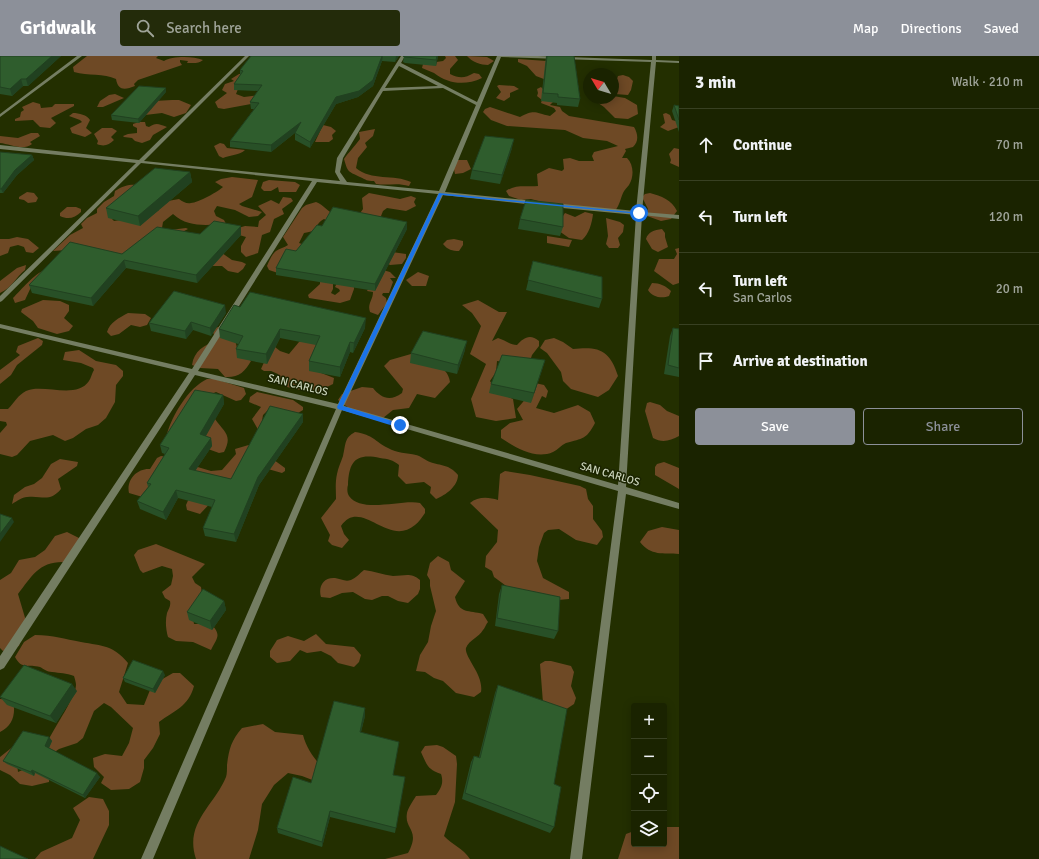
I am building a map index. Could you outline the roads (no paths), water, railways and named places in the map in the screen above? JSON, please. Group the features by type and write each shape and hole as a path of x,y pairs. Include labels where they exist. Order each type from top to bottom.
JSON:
{"street":[{"path":"0,116 80,56"},
{"path":"0,300 247,56"},
{"path":"346,184 337,175 337,167 340,158 403,56"},
{"path":"147,859 340,407 441,194 499,56 654,59 679,62"},
{"path":"576,859 622,489 639,213 654,59"},
{"path":"399,64 479,105"},
{"path":"382,90 443,87"},
{"path":"0,148 679,217"},
{"path":"0,665 194,371 315,180"},
{"name":"SAN CARLOS","path":"0,326 340,407 679,506"}]}
